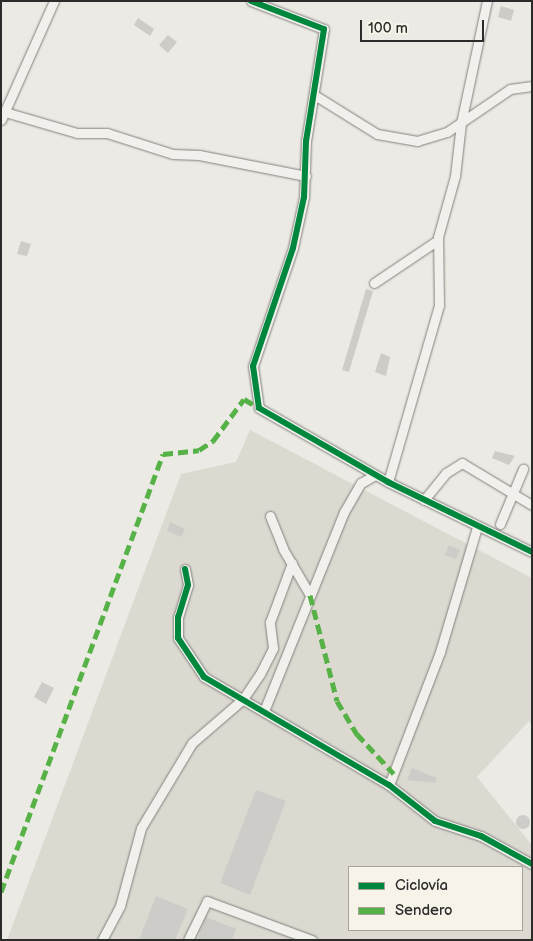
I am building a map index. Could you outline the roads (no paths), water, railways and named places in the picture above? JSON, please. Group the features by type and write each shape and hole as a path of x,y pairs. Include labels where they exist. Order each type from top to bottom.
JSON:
{"street":[{"path":"54,1 3,116 77,133 107,134 173,154 199,155 306,176"},
{"path":"251,1 324,29 316,96 306,141 306,176 293,248 254,366 254,395 259,408 388,482 477,527 532,552"},
{"path":"388,482 438,313 438,240 455,176 461,123 487,1"},
{"path":"316,96 377,134 417,141 461,123 510,89 532,86"},
{"path":"374,283 438,240"},
{"path":"424,500 446,473 462,463 532,505"},
{"path":"500,524 523,469"},
{"path":"264,711 344,512 361,483 375,475"},
{"path":"270,516 292,563 310,595"},
{"path":"389,786 440,652 477,527"},
{"path":"102,940 120,906 141,828 192,743 243,699 272,650 270,622 292,563"},
{"path":"185,569 188,584 178,617 178,638 204,676 389,786 435,821 482,836 532,864"},
{"path":"188,940 207,901 312,940"}]}
